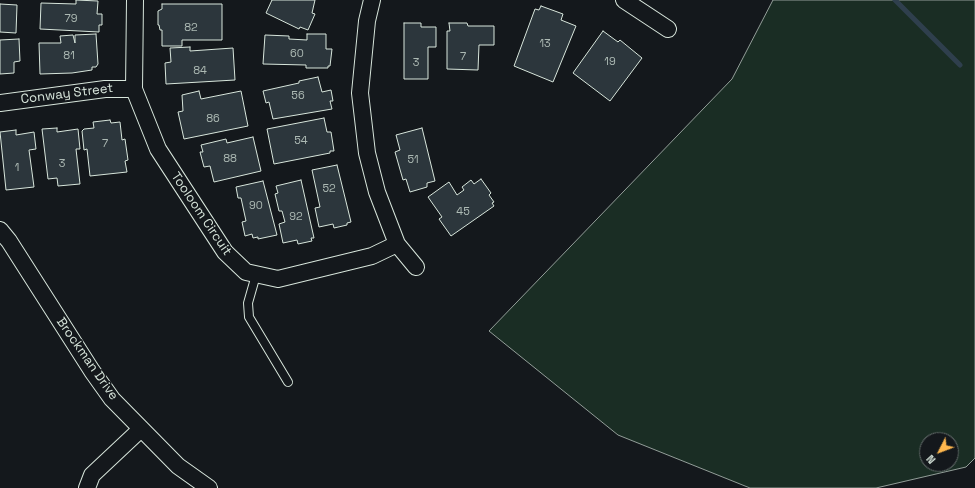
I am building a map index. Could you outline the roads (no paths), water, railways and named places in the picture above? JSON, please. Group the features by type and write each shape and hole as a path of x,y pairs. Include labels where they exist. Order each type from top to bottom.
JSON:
{"street":[{"name":"Tooloom Circuit","path":"135,0 134,89 158,149 225,252 246,272 278,279 372,256 397,244"},
{"path":"372,0 367,21 360,93 367,153 377,192 397,244 416,267"},
{"path":"624,0 668,29"},
{"name":"Conway Street","path":"0,103 105,89 134,89"},
{"name":"Brockman Drive","path":"0,230 9,241 92,371 112,399 178,466 209,488"},
{"path":"87,488 92,475 142,429"}],"lane":[{"path":"256,275 248,303 249,317 288,382"}],"waterway":[{"path":"895,0 960,65"}]}
